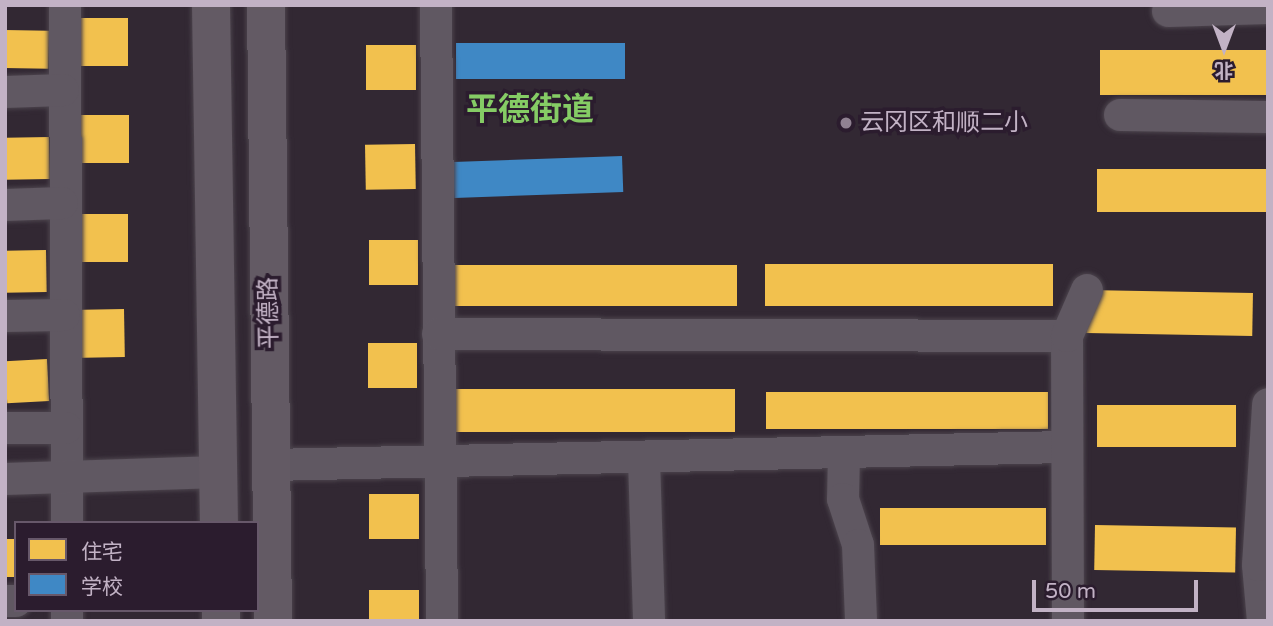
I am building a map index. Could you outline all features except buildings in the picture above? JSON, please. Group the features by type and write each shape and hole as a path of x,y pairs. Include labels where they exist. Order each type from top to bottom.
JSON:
{"main road":[{"path":"211,5 219,521"},
{"name":"平德路","path":"266,5 273,621"}],"lane":[{"path":"65,5 62,203 67,521"},
{"path":"436,5 442,621"},
{"path":"1168,11 1260,7"},
{"path":"5,92 63,90"},
{"path":"1120,115 1268,117"},
{"path":"5,205 62,203"},
{"path":"1068,621 1067,336 1087,290"},
{"path":"5,316 64,315"},
{"path":"438,334 1067,336"},
{"path":"1263,621 1258,565 1268,404"},
{"path":"5,428 66,428"},
{"path":"271,465 440,465 1068,447"},
{"path":"844,453 843,499 859,545 860,621"},
{"path":"644,459 649,621"},
{"path":"5,479 218,472"}],"place":[{"name":"云冈区和顺二小","path":"846,123"}],"district":[{"name":"平德街道","path":"530,110"}]}
